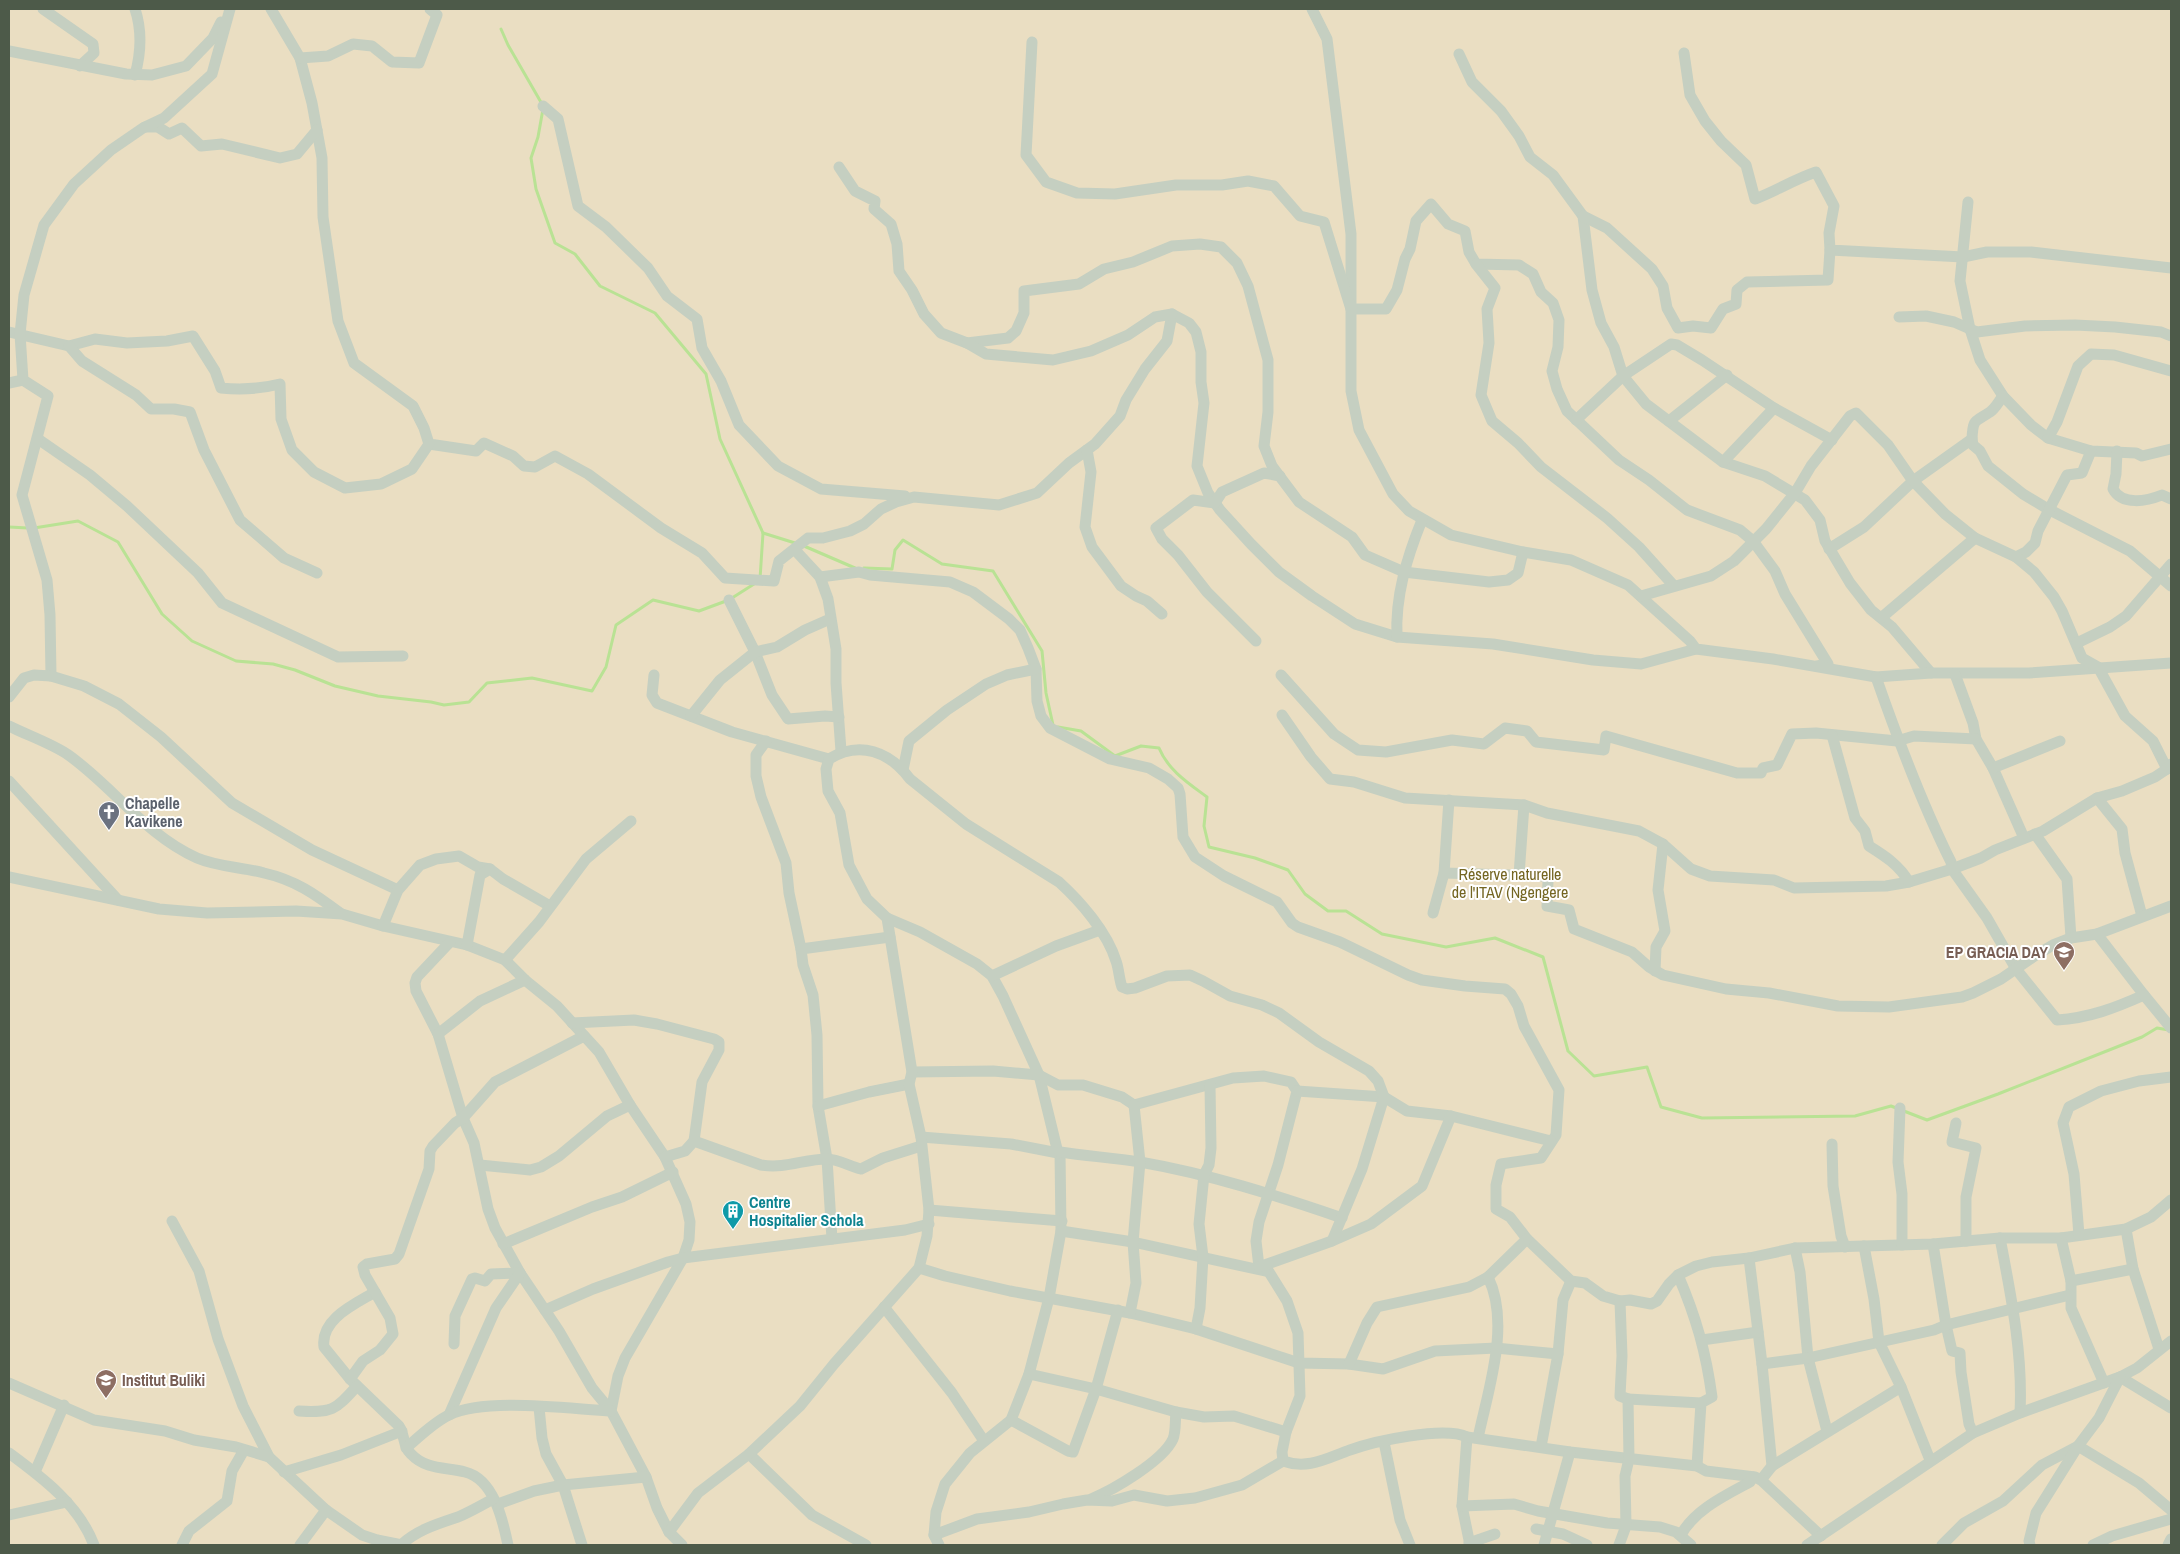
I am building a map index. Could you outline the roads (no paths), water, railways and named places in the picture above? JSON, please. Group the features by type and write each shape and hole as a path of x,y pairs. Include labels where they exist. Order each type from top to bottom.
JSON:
{"street":[{"path":"43,9 93,44 94,53 80,66"},
{"path":"135,9 139,22 140,58 135,75"},
{"path":"9,51 80,66 135,75 152,75 186,66 213,38 229,9"},
{"path":"23,380 14,333 44,225 74,184 111,150 143,128 164,118 212,74 229,9"},
{"path":"14,333 69,346 94,339 127,343 167,341 193,336 215,371 221,388 248,389 280,384 281,419 292,450 314,472 345,488 380,484 412,469 428,444 424,428 413,406 354,363 338,321 323,217 322,158 317,130 300,58 271,9"},
{"path":"300,58 328,56 353,44 372,46 392,62 419,63 437,15 430,9"},
{"path":"1312,9 1327,39 1351,234 1351,391 1359,430 1393,494 1409,511 1422,520 1452,535 1523,552 1571,560 1628,585 1690,641 1696,649"},
{"path":"1032,42 1026,156 1046,182 1077,193 1115,194 1176,185 1222,185 1248,181 1274,186 1300,216 1324,222 1351,309"},
{"path":"1459,54 1472,82 1500,111 1519,136 1530,157 1553,175 1583,216 1607,228 1652,270 1663,286 1667,308 1678,328 1693,326 1711,328 1723,309 1736,304 1737,290 1747,282 1828,280 1829,233 1834,206 1816,172 1796,178 1779,189 1755,199 1746,165 1705,122 1690,95 1684,53"},
{"path":"544,106 558,119 578,206 606,228 648,268 667,296 697,319 702,348 721,381 739,425 778,466 821,489 999,505 1038,494 1069,464 1095,444 1120,416 1126,400 1145,369 1167,341 1172,314"},
{"path":"143,128 158,127 169,134 182,128 201,146 222,144 280,158 297,154 317,130"},
{"path":"839,167 855,191 875,201 874,209 891,224 897,244 899,271 912,290 924,314 940,333 967,343 986,354 1052,360 1091,351 1128,335 1155,317 1172,314 1189,323 1196,332 1201,352 1201,382 1204,402 1197,466 1208,493 1279,572 1355,624 1397,637 1493,644 1593,660 1641,664 1696,649 1773,659 1876,677 1931,673 2029,673 2171,663"},
{"path":"1968,202 1960,281 1970,329 1980,360 2003,396 2030,425 2048,438 2091,451 2117,451 2136,453 2142,456 2171,449"},
{"path":"1351,309 1386,308 1397,290 1405,259 1410,249 1416,220 1431,204 1448,224 1466,232 1469,252 1495,288 1487,309 1489,343 1481,395 1492,421 1518,443 1541,467 1608,518 1639,547 1674,586"},
{"path":"1583,216 1592,290 1601,323 1614,347 1623,376 1646,404 1723,462 1765,476 1795,493 1813,509 1820,520 1825,541 1850,583 1871,610 1892,627 1931,673"},
{"path":"967,343 1008,338 1016,331 1024,313 1024,291 1079,284 1104,269 1133,262 1172,246 1200,244 1221,247 1237,263 1248,286 1268,360 1268,412 1264,446 1272,466 1299,502 1352,536 1365,554 1404,572 1488,582 1508,580 1518,573 1523,552"},
{"path":"1830,250 1963,257 1987,252 2031,252 2171,268"},
{"path":"1476,264 1519,265 1533,274 1541,292 1553,304 1559,320 1558,347 1552,371 1557,389 1567,411 1619,460 1649,480 1687,510 1740,530 1753,541 1775,571 1785,594 1803,626 1828,664 1816,666"},
{"path":"1899,317 1926,316 1954,322 1977,332 2025,326 2091,325 2161,332 2171,336"},
{"path":"1576,420 1623,376 1670,344 1677,346 1727,375 1774,408 1832,440"},
{"path":"69,346 82,361 136,395 151,409 174,409 190,412 204,450 240,520 284,558 317,573"},
{"path":"2048,438 2057,422 2078,366 2091,354 2114,355 2171,371"},
{"path":"1669,421 1727,375"},
{"path":"9,383 23,380 48,396 22,495 46,580 50,615 50,676"},
{"path":"2003,396 1992,412 1980,416 1972,426 1973,445 1980,451 1988,466 2023,494 2048,509 2130,551 2171,586"},
{"path":"1723,462 1774,408"},
{"path":"1282,715 1311,757 1330,779 1354,782 1405,798 1524,805 1547,813 1639,832 1663,844 1691,869 1710,876 1774,880 1794,888 1886,886 1909,882 1952,869 2055,825 2097,798 2122,791 2169,767 2153,740 2124,716 2098,667 2082,658 2077,643 2054,596 2034,572 2016,557 1975,538 1945,514 1913,481 1888,445 1856,413 1850,416 1811,466 1795,493 1766,529 1734,562 1710,576 1641,596"},
{"path":"38,439 90,475 133,512 198,573 222,604 338,657 403,656"},
{"path":"1829,549 1864,527 1913,481 1972,439"},
{"path":"428,444 476,451 484,443 513,456 524,466 536,467 555,456 588,474 660,528 702,553 725,578 774,581 779,561 808,538 824,538 850,531 864,524 881,509 914,497"},
{"path":"1087,450 1091,472 1085,527 1092,547 1121,586 1147,601 1162,614"},
{"path":"2016,557 2026,552 2035,543 2048,509 2067,475 2082,473 2091,451"},
{"path":"2117,451 2113,489 2116,494 2125,500 2153,499 2162,495 2171,499"},
{"path":"1215,503 1222,492 1264,473 1280,476"},
{"path":"1215,503 1193,500 1156,528 1162,539 1178,555 1207,592 1256,641"},
{"path":"1397,637 1396,612 1404,572 1422,520"},
{"path":"1881,618 1975,538"},
{"path":"795,550 820,577 828,599 836,650 841,752"},
{"path":"2077,643 2110,627 2126,616 2161,578 2171,564"},
{"path":"820,577 859,572 870,575 950,582 973,592 1009,619 1020,630 1036,669 1037,701 1042,716 1050,728 1110,759 1149,768 1168,778 1178,788 1182,808 1183,837 1195,857 1224,876 1277,902 1292,923 1298,927 1340,942 1408,975 1422,980 1505,989 1511,994 1518,1006 1524,1026 1559,1090 1556,1135 1541,1158 1501,1164 1496,1185 1496,1209 1510,1217 1527,1239 1571,1281 1586,1283 1603,1296 1620,1301 1630,1300 1651,1304 1657,1301 1678,1275 1696,1266 1712,1262 1749,1258 1795,1248 1933,1244 2000,1238 2061,1238 2126,1229 2151,1217 2171,1200"},
{"path":"729,600 755,652 772,695 788,719 825,716 839,717"},
{"path":"691,716 720,680 755,652 777,647 805,630 830,619"},
{"path":"903,770 909,741 947,710 986,684 1006,675 1036,669"},
{"path":"1955,674 1973,723 1976,739 2029,836 2067,879 2071,938"},
{"path":"654,675 652,695 656,703 732,732 829,759"},
{"path":"1281,675 1334,734 1358,750 1386,752 1452,740 1484,744 1505,728 1527,731 1536,742 1604,750 1606,736 1737,773 1761,773 1763,768 1777,765 1792,734 1832,735 1897,741 1914,736 1976,739"},
{"path":"9,698 24,678 50,676 84,686 119,704 161,738 232,802 312,850 398,890"},
{"path":"1876,677 1897,741 1930,821 1951,862 1952,869 1987,918 2016,969 2057,1020 2077,1019 2103,1013 2144,995"},
{"path":"9,726 66,753 146,826 198,858 224,866 263,872 287,880 308,889 342,914"},
{"path":"1832,735 1855,818 1865,831 1869,846 1892,861 1902,870 1909,882"},
{"path":"766,740 756,755 756,776 786,862 789,893 803,965 813,995 818,1106 827,1159 832,1239"},
{"path":"1993,768 2060,740"},
{"path":"1176,1412 1174,1438 1165,1452 1110,1490 1087,1500 1029,1512 976,1519 937,1542 936,1512 945,1484 970,1453 1012,1420 1030,1374 1049,1298 1061,1226 1059,1153 1039,1075 992,976 977,964 920,932 887,918 867,899 849,865 840,813 828,791 826,769 829,759 841,752 869,749 883,754 903,770 910,779 966,824 1060,882 1072,894 1100,930 1116,960 1122,987 1128,989 1135,988 1168,976 1190,976 1203,980 1230,996 1262,1005 1279,1013 1318,1042 1369,1071 1378,1081 1384,1097 1362,1169 1332,1241"},
{"path":"9,780 118,900"},
{"path":"2097,798 2122,828 2125,853 2142,916"},
{"path":"1433,913 1444,873 1449,800"},
{"path":"1519,874 1524,805"},
{"path":"505,960 539,922 586,859 631,821"},
{"path":"1655,971 1656,947 1666,930 1658,890 1663,844"},
{"path":"383,926 398,890 420,865 436,859 459,856 478,867 490,869 503,879 550,906"},
{"path":"467,945 480,875 490,869"},
{"path":"1444,873 1519,874 1546,878 1548,882 1547,906 1569,910 1574,929 1632,952 1655,971 1663,975 1726,988 1769,993 1838,1006 1889,1007 1962,997 2001,980 2047,948 2071,938 2097,934 2171,906"},
{"path":"9,877 159,909 206,913 296,911 342,914 383,926 467,945 505,960 525,980 557,1006 598,1052 630,1105 665,1157 686,1204 690,1222 689,1240 683,1258 625,1358 618,1376 611,1411"},
{"path":"669,1532 698,1493 749,1454 800,1406 834,1364 919,1268 929,1224 929,1210 921,1141 910,1084 912,1072 887,918"},
{"path":"992,976 1056,946 1100,930"},
{"path":"2097,934 2171,1028"},
{"path":"801,949 890,937"},
{"path":"450,942 417,977 416,991 438,1034 480,1165 488,1209 503,1244 520,1273 545,1310 592,1388 611,1411 646,1477 657,1508 669,1532 679,1544"},
{"path":"438,1034 480,1001 525,980"},
{"path":"572,1023 634,1020 714,1039 719,1042 719,1050 702,1082 698,1125 694,1141 685,1151 665,1157"},
{"path":"299,1411 316,1412 335,1409 353,1382 363,1361 380,1350 393,1334 390,1318 365,1275 363,1267 366,1264 395,1259 403,1243 429,1169 430,1151 455,1123 464,1118 495,1082 584,1036"},
{"path":"912,1072 993,1072 1039,1075 1058,1085 1083,1085 1122,1097 1134,1105 1233,1078 1264,1076 1291,1082 1297,1091 1278,1165 1259,1222 1256,1241 1264,1270 1287,1301 1298,1333 1300,1396 1286,1432 1282,1452 1283,1461"},
{"path":"2079,1235 2074,1174 2063,1123 2069,1107 2101,1091 2139,1081 2171,1077"},
{"path":"818,1106 869,1092 910,1084"},
{"path":"1196,1329 1200,1308 1202,1257 1199,1224 1204,1175 1209,1165 1212,1148 1210,1085"},
{"path":"1297,1091 1384,1097 1407,1111 1451,1116 1551,1141"},
{"path":"480,1165 530,1170 541,1167 559,1156 607,1116 630,1105"},
{"path":"1130,1313 1136,1283 1133,1242 1140,1162 1134,1105"},
{"path":"1900,1108 1898,1162 1902,1194 1902,1245"},
{"path":"929,1210 1061,1226 1264,1270 1371,1224 1422,1186 1451,1116"},
{"path":"1956,1123 1952,1142 1976,1148 1966,1196 1966,1241"},
{"path":"694,1141 742,1159 772,1167 827,1159 860,1169 921,1141 1012,1144 1059,1153 1140,1162 1204,1175 1268,1192 1342,1218"},
{"path":"1832,1144 1833,1186 1844,1246"},
{"path":"503,1244 592,1207 622,1197 673,1172"},
{"path":"172,1221 199,1271 218,1339 243,1406 269,1457 326,1510 375,1543 401,1545 410,1537 431,1526 496,1501 534,1491 563,1485 646,1477"},
{"path":"545,1310 593,1289 683,1258 905,1230 929,1224"},
{"path":"2126,1229 2133,1269 2159,1349"},
{"path":"2000,1238 2014,1309 2022,1381 2020,1413"},
{"path":"2061,1238 2071,1281 2070,1308 2104,1383"},
{"path":"1349,1364 1367,1323 1377,1307 1469,1287 1488,1277 1527,1239"},
{"path":"1933,1244 1946,1326 1952,1351 1960,1353 1969,1424 1973,1432"},
{"path":"1864,1246 1874,1299 1879,1342 1901,1387 1930,1460"},
{"path":"1795,1248 1800,1272 1808,1358 1826,1431"},
{"path":"1749,1258 1772,1466"},
{"path":"919,1268 961,1280 1118,1310 1196,1329 1299,1363 1349,1364 1383,1369 1435,1351 1496,1348 1558,1354"},
{"path":"2071,1281 2133,1269"},
{"path":"454,1344 455,1316 472,1279 485,1281 490,1274 520,1273"},
{"path":"449,1415 496,1308 520,1273"},
{"path":"1620,1301 1622,1356 1620,1396 1701,1403 1712,1398 1702,1340 1694,1312 1678,1275"},
{"path":"1488,1277 1494,1290 1498,1307 1496,1348 1473,1438 1462,1506 1469,1544 1495,1534"},
{"path":"1541,1447 1558,1354 1564,1300 1571,1281"},
{"path":"375,1292 332,1321 324,1342 326,1351 353,1382 402,1431 406,1448 411,1455 438,1469 465,1472 482,1482 496,1501 508,1545"},
{"path":"1762,1364 1808,1358 1934,1330 2070,1295"},
{"path":"884,1307 952,1393 984,1441"},
{"path":"1012,1420 1073,1452 1096,1389 1118,1310"},
{"path":"1702,1340 1758,1332"},
{"path":"1807,1545 1973,1432 2120,1377 2138,1368 2171,1341"},
{"path":"1030,1374 1096,1389 1176,1412 1204,1417 1234,1416 1286,1432"},
{"path":"2120,1377 2171,1408"},
{"path":"2030,1545 2029,1541 2036,1513 2078,1446 2099,1418 2120,1377"},
{"path":"9,1383 21,1390 64,1405 94,1420 165,1431 194,1440 269,1457"},
{"path":"1681,1535 1686,1526 1709,1507 1757,1478 1826,1431 1901,1387"},
{"path":"1619,1545 1626,1526 1625,1476 1629,1459 1628,1398"},
{"path":"1697,1466 1701,1403"},
{"path":"35,1472 64,1405"},
{"path":"406,1448 449,1415 466,1410 504,1405 611,1411"},
{"path":"539,1407 542,1438 546,1454 563,1485 582,1545"},
{"path":"284,1472 341,1455 402,1431"},
{"path":"1087,1500 1112,1501 1134,1495 1167,1501 1195,1498 1242,1486 1283,1461 1292,1464 1317,1463 1351,1450 1442,1432 1570,1452 1697,1466 1706,1471 1757,1478 1821,1536"},
{"path":"1384,1442 1400,1520 1410,1545"},
{"path":"2078,1446 2139,1483 2171,1510"},
{"path":"1942,1545 1964,1524 2003,1501 2042,1466 2078,1446"},
{"path":"182,1545 189,1531 227,1501 232,1471 244,1450"},
{"path":"1544,1545 1570,1452"},
{"path":"9,1453 35,1472 67,1502 85,1524 94,1545"},
{"path":"749,1454 812,1515 866,1545"},
{"path":"9,1515 67,1502"},
{"path":"1462,1506 1514,1504 1553,1514 1626,1526 1660,1527 1681,1535 1691,1545"},
{"path":"300,1545 326,1510"},
{"path":"2093,1545 2112,1536 2171,1520"},
{"path":"1536,1529 1564,1534 1587,1545"},
{"path":"2168,1545 2171,1539"}],"waterway":[{"path":"501,29 508,45 542,104"},
{"path":"543,109 538,137 531,158 536,189 555,243 575,254 600,286 655,313 706,374 720,439 763,533 760,579"},
{"path":"34,528 78,521 118,542 162,614 192,641 236,661 273,664 295,670 335,686 378,696 444,705 469,702 487,683 532,678 592,691 606,667 616,625 653,600 699,611 726,601"},
{"path":"9,527 28,528"},
{"path":"763,533 795,543"},
{"path":"864,568 892,569 895,550 903,540 942,564 993,571 1042,651 1046,693 1053,725"},
{"path":"804,546 855,568"},
{"path":"732,598 754,584"},
{"path":"1058,727 1081,731 1115,756 1141,746 1159,748 1173,769 1207,797 1204,826 1209,847 1255,858 1288,870 1305,894 1328,911 1346,911 1382,934 1446,947 1495,938 1543,957 1568,1051 1594,1076 1647,1067 1661,1107 1702,1118 1855,1116 1891,1106 1927,1120 2142,1037 2157,1028 2169,1030"}],"place":[{"name":"Chapelle Kavikene","path":"109,831"},
{"name":"EP GRACIA DAY","path":"2064,971"},
{"name":"Centre Hospitalier Schola","path":"733,1230"},
{"name":"Institut Buliki","path":"106,1399"}],"park label":[{"name":"Réserve naturelle de l'ITAV (Ngengere","path":"1510,883"}]}
